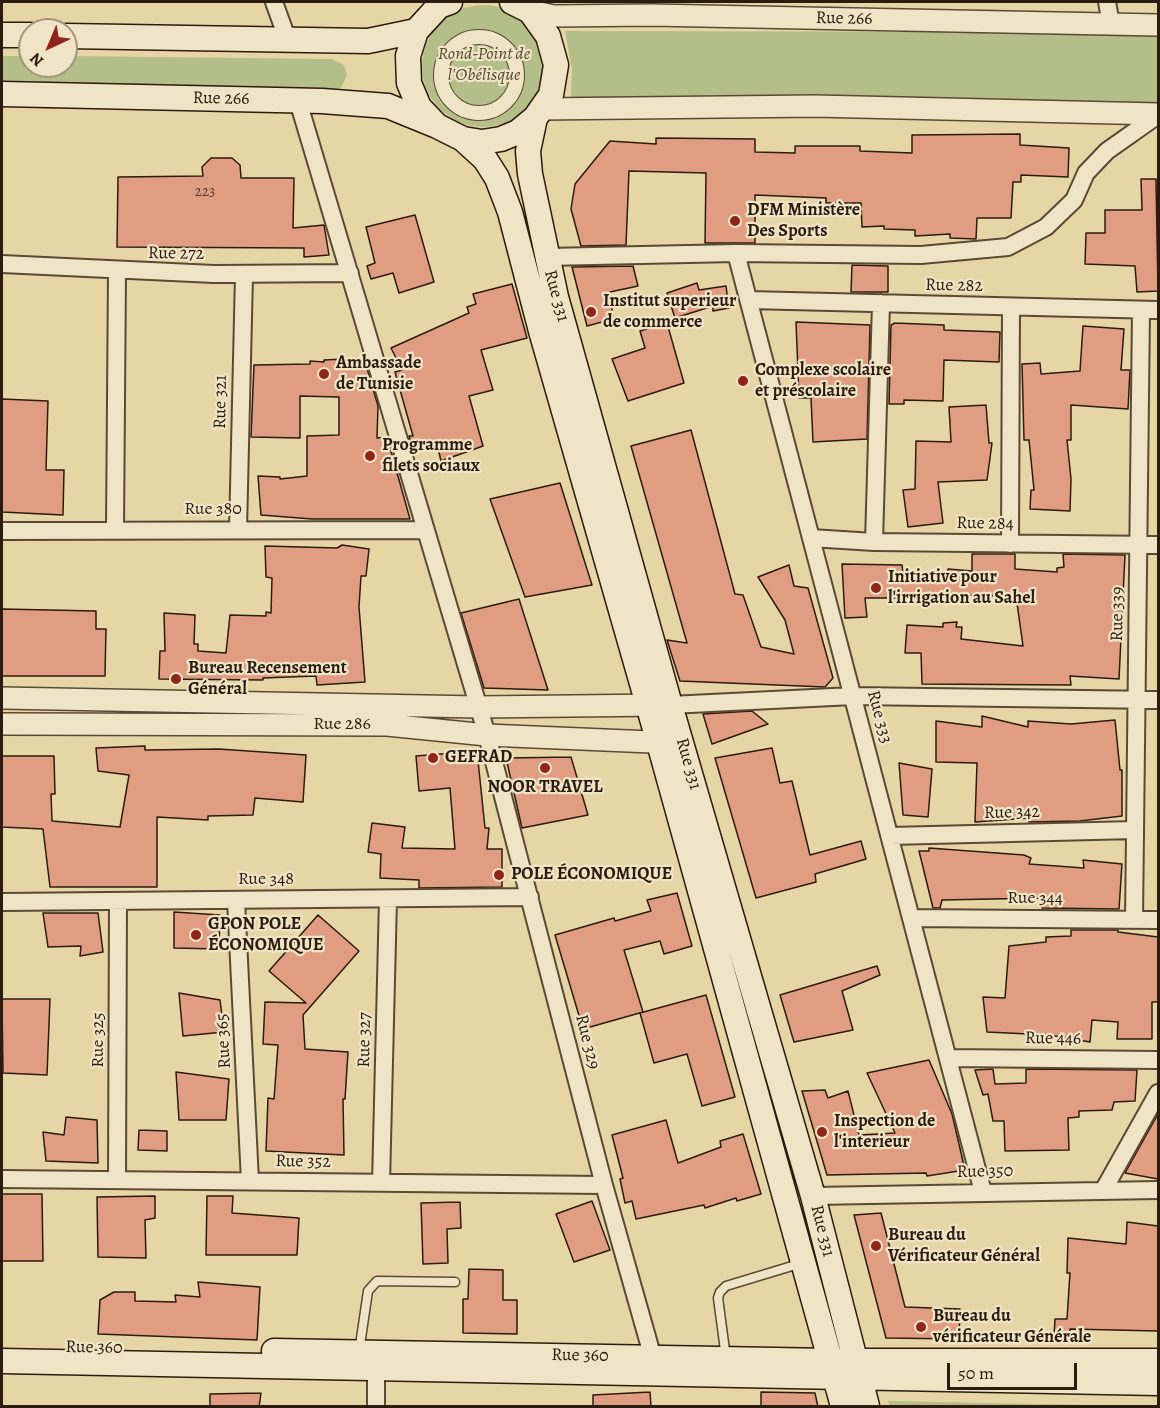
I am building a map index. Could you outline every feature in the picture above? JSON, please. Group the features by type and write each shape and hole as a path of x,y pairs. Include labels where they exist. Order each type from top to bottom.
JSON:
{"main road":[{"path":"442,3 416,31 408,56 409,83 419,107 437,126 463,139 482,142 501,139 518,132 538,114 550,95 556,65 548,36 521,6"},
{"path":"78,36 368,40 416,31"},
{"path":"2,35 18,35"},
{"name":"Rue 266","path":"2,94 298,101 388,106 437,126"},
{"name":"Rue 331","path":"538,114 528,150 546,257 803,1263 843,1407"},
{"name":"Rue 331","path":"463,139 484,159 497,178 510,212 541,332 659,704"},
{"name":"Rue 331","path":"670,743 813,1196 867,1407"},
{"name":"Rue 360","path":"2,1346 370,1358 726,1359 833,1369 1158,1361"},
{"path":"2,1361 370,1358 833,1369"},
{"path":"857,1369 1158,1383"}],"street":[{"path":"274,2 287,38"},
{"path":"1107,2 1111,24"},
{"name":"Rue 266","path":"521,6 555,16 1158,26"},
{"path":"482,37 495,40 506,48 517,69 518,81 514,93 497,110 473,113 452,103 444,92 441,79 442,65 447,53 457,44 469,38 482,37"},
{"name":"Rue 329","path":"298,101 487,735 604,1185 653,1358"},
{"path":"538,114 816,106 1158,115"},
{"path":"546,257 736,253 921,255 1008,247 1046,227 1074,200 1086,173 1107,151 1158,115"},
{"name":"Rue 333","path":"736,253 983,1192"},
{"name":"Rue 272","path":"2,264 117,272 244,275 350,273"},
{"path":"116,530 117,272"},
{"name":"Rue 321","path":"238,530 244,275"},
{"name":"Rue 282","path":"749,300 1158,310"},
{"path":"874,542 881,303"},
{"path":"1010,544 1011,307"},
{"name":"Rue 339","path":"1134,920 1140,310"},
{"name":"Rue 380","path":"2,531 426,530"},
{"name":"Rue 284","path":"811,538 874,542 1158,545"},
{"path":"2,698 478,707 659,704 853,696 1158,700"},
{"name":"Rue 286","path":"2,724 387,725 487,735 670,743"},
{"name":"Rue 342","path":"890,836 1135,830"},
{"name":"Rue 348","path":"2,902 530,897"},
{"name":"Rue 327","path":"381,1183 388,899"},
{"name":"Rue 365","path":"236,900 250,1181"},
{"name":"Rue 325","path":"117,1179 118,901"},
{"name":"Rue 344","path":"911,918 1158,920"},
{"name":"Rue 446","path":"948,1058 1158,1060"},
{"path":"1103,1191 1158,1093"},
{"name":"Rue 352","path":"2,1179 604,1185"},
{"name":"Rue 350","path":"813,1196 1158,1190"},
{"path":"370,1358 376,1407"}],"lane":[{"path":"726,1359 718,1298 720,1292 726,1286 803,1263"},
{"path":"370,1358 368,1291 377,1281 455,1282"}],"green space":[{"name":"Rond-Point de l'Obélisque","path":"483,5 506,10 517,15 526,23 534,32 539,43 544,66 539,89 534,100 526,109 517,117 506,122 483,127 460,122 449,117 440,109 432,100 427,89 422,66 427,43 432,32 440,23 449,15 460,10"},
{"path":"565,31 1056,32 1158,35 1158,107 571,100 572,69"},
{"path":"2,56 18,56 18,78 78,78 78,56 331,59 344,65 347,75 341,88 331,90 2,84"},
{"path":"888,1401 1140,1406 890,1406"}],"building":[{"path":"1020,134 1020,145 1069,148 1068,177 1021,175 1021,182 1013,182 1011,218 977,218 976,239 950,238 950,234 915,236 915,230 884,229 884,226 862,227 861,203 826,203 826,198 755,195 755,243 705,243 706,173 629,171 626,245 581,246 571,209 575,184 610,141 656,144 656,138 755,139 755,152 795,153 795,146 860,146 860,151 912,153 912,135"},
{"path":"211,158 232,158 240,165 241,178 294,178 293,228 324,225 329,255 304,257 304,248 117,247 118,177 203,176 202,167"},
{"path":"1141,179 1156,179 1158,291 1137,292 1135,266 1085,264 1086,233 1105,233 1105,210 1142,210"},
{"path":"415,215 434,282 399,293 393,273 371,279 367,266 375,263 366,227"},
{"path":"852,265 888,266 888,292 851,292"},
{"path":"633,266 638,286 610,292 613,319 587,326 572,267"},
{"path":"697,283 699,290 726,286 729,308 713,311 713,306 675,318 667,293"},
{"path":"512,284 527,338 481,350 493,390 469,396 483,446 441,461 437,444 413,450 409,436 413,436 395,372 402,370 391,348 469,313 467,307 476,304 473,294"},
{"path":"796,322 870,325 867,439 813,442 811,398 799,398"},
{"path":"667,323 684,383 628,401 612,359 645,348 640,331"},
{"path":"895,323 944,325 944,330 1000,332 999,362 944,360 943,401 904,400 904,404 889,404 891,325"},
{"path":"1083,326 1124,329 1121,370 1130,370 1128,409 1071,405 1071,440 1067,440 1071,479 1070,511 1030,509 1031,490 1034,490 1029,440 1024,440 1022,364 1040,363 1041,374 1080,371"},
{"path":"364,358 378,406 377,438 387,437 410,519 312,519 261,515 258,476 280,477 280,479 307,476 307,436 339,435 339,397 300,396 300,438 251,437 254,365 310,364 310,361"},
{"path":"2,399 48,401 46,470 64,470 63,515 2,512"},
{"path":"986,405 989,443 992,443 987,480 938,482 943,523 908,527 903,490 915,489 916,441 951,442 949,407"},
{"path":"691,430 735,594 743,595 761,647 794,654 785,620 758,577 789,565 794,586 808,588 833,678 825,687 680,681 667,640 687,643 631,446"},
{"path":"560,483 592,585 525,597 490,499"},
{"path":"342,545 369,549 366,576 361,576 359,607 365,682 317,685 316,676 263,678 263,680 159,679 160,651 165,651 164,613 195,615 194,644 198,644 198,651 226,653 230,615 266,616 266,612 271,613 272,578 266,577 265,546 337,548"},
{"path":"972,554 1015,554 1015,569 1057,572 1057,568 1064,567 1063,554 1125,555 1119,679 1070,676 1071,685 922,684 921,653 905,653 907,625 943,627 943,623 957,622 956,627 962,627 961,639 1023,646 1016,596 959,595 959,601 945,601 945,598 865,598 867,617 845,618 842,564 902,565 903,573 948,573 948,569 972,571"},
{"path":"519,599 548,690 484,688 461,613"},
{"path":"2,609 96,611 96,629 106,629 105,676 2,676"},
{"path":"752,711 768,724 712,744 703,714"},
{"path":"982,716 1028,727 1028,721 1071,724 1115,720 1120,770 1122,770 1122,816 1080,821 1029,822 1029,818 975,822 977,763 936,762 936,721 982,727"},
{"path":"145,746 145,750 219,749 306,755 303,802 255,798 253,815 208,816 208,820 157,817 157,887 50,887 43,829 2,827 2,756 54,756 55,794 51,794 52,821 120,827 129,775 98,771 96,748"},
{"path":"772,748 780,783 792,781 810,855 861,841 866,859 815,874 816,882 756,898 715,758"},
{"path":"477,751 485,828 489,828 487,849 502,849 502,887 419,888 419,880 380,878 381,854 368,852 372,823 405,827 402,848 455,849 450,788 419,791 416,756"},
{"path":"571,757 588,815 522,828 506,758"},
{"path":"899,763 932,769 928,817 903,815"},
{"path":"929,848 1024,855 1031,858 1029,864 1084,868 1083,860 1122,864 1119,909 1042,908 1042,898 942,900 940,908 933,908 919,851 929,851"},
{"path":"677,893 692,946 664,954 660,941 624,950 643,1012 583,1029 555,935 614,918 615,921 651,911 647,900"},
{"path":"174,912 220,915 219,949 174,948"},
{"path":"43,913 98,913 103,952 80,956 81,946 48,947"},
{"path":"318,915 359,951 303,1015 305,1049 348,1052 345,1099 343,1099 344,1155 266,1151 268,1098 274,1099 278,1045 263,1044 265,1002 306,1003 269,971"},
{"path":"1071,930 1118,930 1118,932 1158,937 1158,1002 1152,1002 1152,1039 1117,1039 1118,1022 1092,1020 1090,1042 1049,1035 987,1032 983,997 1005,998 1009,946 1046,942 1046,937 1071,936"},
{"path":"877,966 880,975 842,991 853,1030 794,1042 780,995"},
{"path":"179,993 220,1000 224,1032 183,1036"},
{"path":"706,995 735,1097 702,1106 687,1054 654,1063 640,1013"},
{"path":"2,999 50,999 47,1075 3,1073"},
{"path":"929,1060 952,1114 965,1170 927,1176 926,1173 827,1175 802,1091 825,1090 828,1098 848,1091 859,1135 895,1133 867,1073"},
{"path":"993,1069 995,1084 1026,1083 1026,1069 1137,1070 1135,1101 1114,1102 1112,1110 1079,1111 1079,1117 1068,1118 1069,1150 1005,1151 1004,1121 993,1121 988,1094 983,1095 975,1070"},
{"path":"176,1072 229,1079 226,1120 179,1120"},
{"path":"1158,1114 1158,1179 1125,1173"},
{"path":"66,1117 97,1120 98,1163 46,1161 43,1132 64,1135"},
{"path":"666,1120 678,1163 721,1147 720,1141 743,1134 761,1194 737,1201 736,1198 705,1208 704,1205 636,1219 632,1201 625,1203 620,1179 623,1178 612,1135"},
{"path":"139,1130 167,1131 167,1151 138,1150"},
{"path":"2,1194 42,1194 43,1261 2,1261"},
{"path":"155,1196 155,1218 145,1220 146,1258 98,1257 97,1197"},
{"path":"207,1196 233,1196 232,1213 299,1218 297,1255 206,1255"},
{"path":"592,1201 610,1250 574,1262 556,1214"},
{"path":"460,1202 461,1228 447,1229 448,1263 423,1264 421,1203"},
{"name":"Bureau du Vérificateur Général","path":"881,1213 905,1307 960,1309 959,1339 886,1338 854,1215"},
{"path":"1127,1222 1158,1226 1158,1331 1070,1329 1069,1337 1054,1336 1055,1319 1067,1319 1070,1273 1067,1273 1068,1238 1126,1244"},
{"path":"469,1269 503,1270 503,1300 517,1300 517,1334 463,1333 463,1299 468,1299"},
{"path":"198,1282 260,1287 257,1340 98,1334 100,1300 114,1292 135,1292 135,1301 176,1302 175,1295 200,1297"},
{"path":"650,1392 651,1407 593,1407 593,1395"},
{"path":"761,1392 815,1393 818,1407 761,1407"},
{"path":"261,1393 259,1407 210,1407 210,1394"}],"place":[{"name":"DFM Ministère Des Sports","path":"735,221"},
{"name":"Institut superieur de commerce","path":"591,312"},
{"name":"Ambassade de Tunisie","path":"324,374"},
{"name":"Complexe scolaire et préscolaire","path":"743,381"},
{"name":"Programme filets sociaux","path":"370,456"},
{"name":"Initiative pour l'irrigation au Sahel","path":"876,588"},
{"name":"Bureau Recensement Général","path":"176,679"},
{"name":"GEFRAD","path":"433,758"},
{"name":"NOOR TRAVEL","path":"545,768"},
{"name":"POLE ÉCONOMIQUE","path":"499,875"},
{"name":"GPON POLE ÉCONOMIQUE","path":"196,935"},
{"name":"Inspection de l'interieur","path":"822,1132"},
{"name":"Bureau du Vérificateur Général","path":"876,1246"},
{"name":"Bureau du vérificateur Générale","path":"921,1327"}]}
